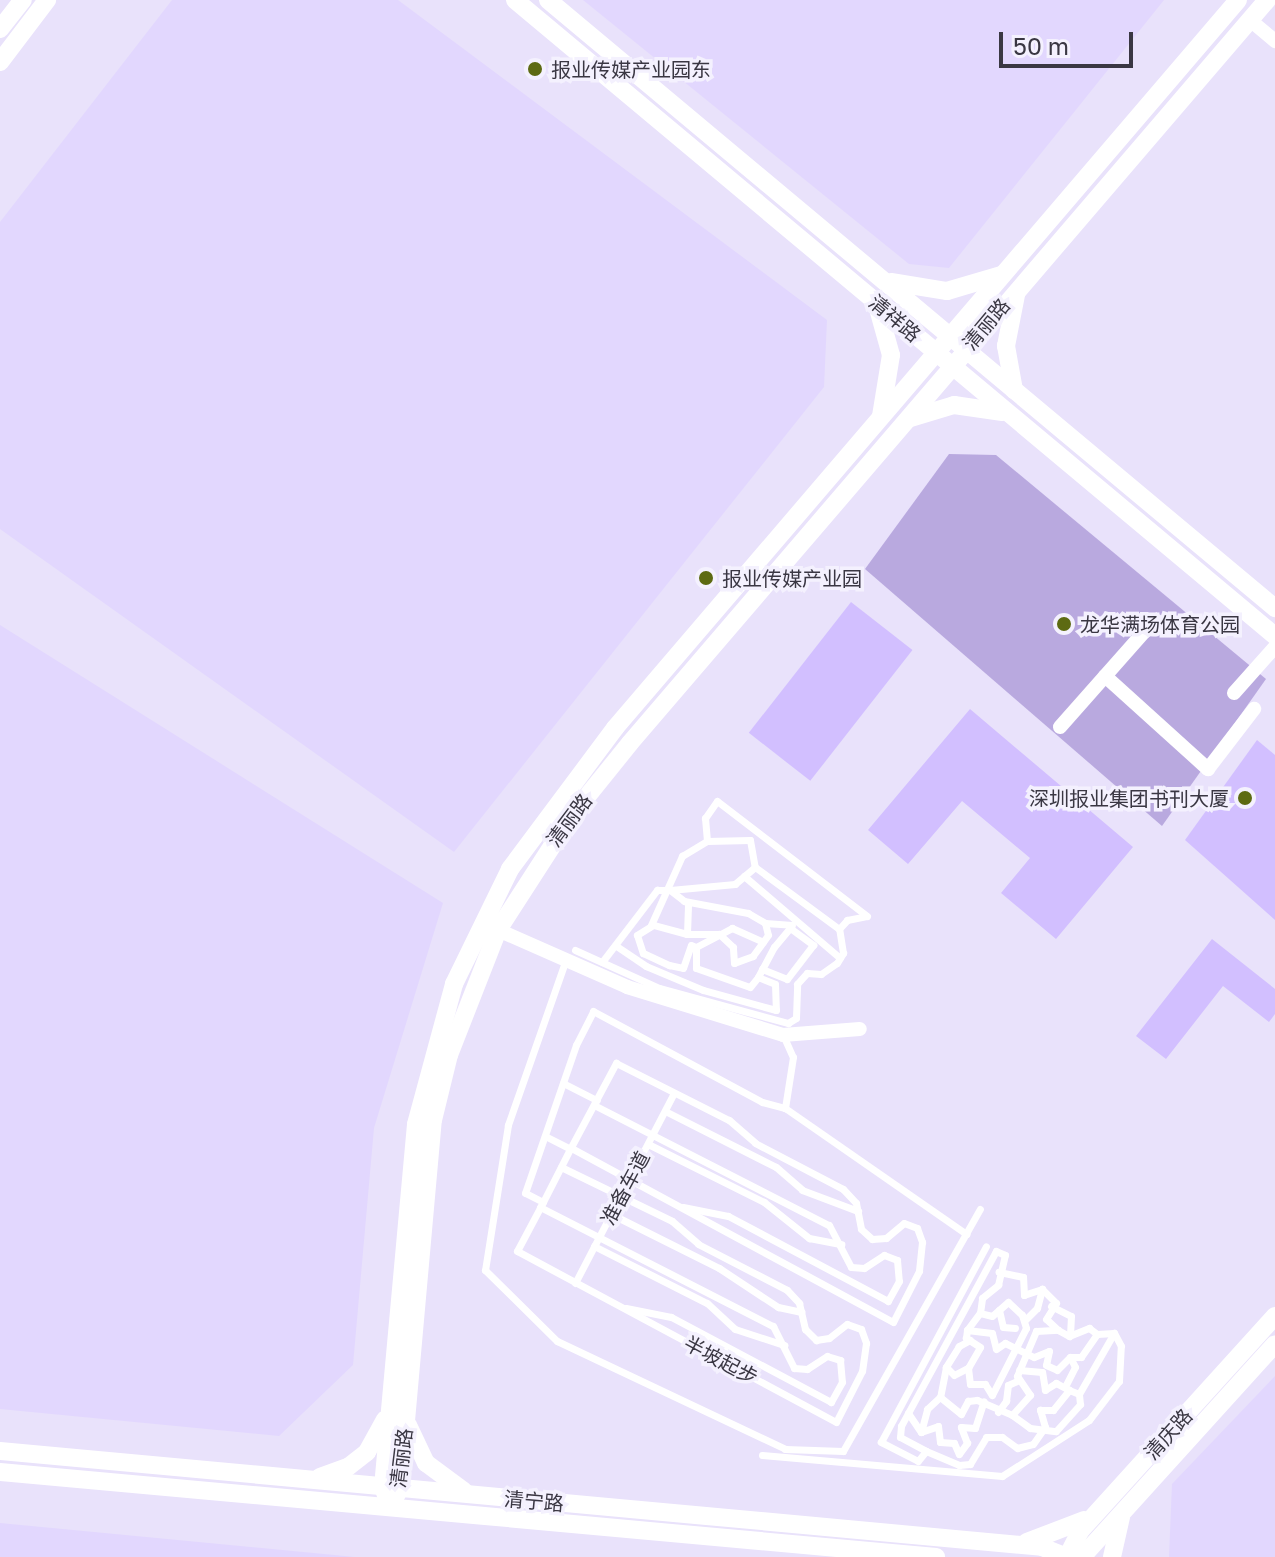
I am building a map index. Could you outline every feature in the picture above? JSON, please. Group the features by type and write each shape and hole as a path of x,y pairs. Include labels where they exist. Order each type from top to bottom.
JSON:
{"street":[{"path":"0,29 23,0"},
{"path":"0,62 47,0"},
{"name":"清祥路","path":"515,0 1275,636"},
{"name":"清祥路","path":"548,0 1275,608"},
{"name":"清丽路","path":"1014,278 1238,0"},
{"name":"清丽路","path":"490,926 572,815 899,427 958,343 1267,0"},
{"path":"1250,20 1275,41"},
{"path":"882,279 947,291 1014,278 1007,336 1014,390"},
{"path":"873,299 889,333 891,355 879,423"},
{"name":"清丽路","path":"390,1507 416,1124 454,984 490,926 556,801 879,423 945,359"},
{"path":"899,427 918,413 954,405 1013,416"},
{"path":"1060,727 1151,624"},
{"path":"1234,693 1275,647"},
{"path":"1105,676 1208,769 1254,709"},
{"path":"490,926 565,962 783,1035 860,1029"},
{"name":"清庆路","path":"1067,1557 1103,1506 1275,1316"},
{"name":"清庆路","path":"1082,1557 1275,1344"},
{"path":"304,1479 330,1475 367,1452 398,1408 426,1463 453,1487 474,1495"},
{"name":"清宁路","path":"0,1451 1042,1547 1067,1557"},
{"name":"清宁路","path":"0,1472 390,1507 803,1551 936,1557"},
{"path":"1009,1544 1051,1537 1103,1506"},
{"path":"1112,1557 1127,1507"}],"lane":[{"path":"707,841 705,818 717,801 867,916 847,920 839,929 840,958"},
{"path":"763,942 732,928 696,947 691,945 683,968 643,953 637,935 649,927 670,890 682,856 707,841 750,840 755,867 839,929"},
{"path":"602,962 657,890 735,884 755,867"},
{"path":"744,876 840,958"},
{"path":"670,890 688,902 748,913 765,923 790,928 813,945 787,979"},
{"path":"687,934 688,902"},
{"path":"696,947 696,968 750,987 795,919"},
{"path":"649,927 687,934 719,934 733,947 734,963 753,956 768,935 765,923"},
{"path":"616,946 646,966 703,990 776,1010 775,984 758,977"},
{"path":"575,950 659,988 788,1023 796,1018 797,984 807,973 821,974 840,958"},
{"path":"565,962 508,1125 485,1270 557,1341 785,1449 843,1451 980,1209"},
{"path":"762,969 797,984"},
{"path":"784,1345 773,1326 599,1237 525,1193 563,1083 593,1011 762,1102 785,1108 966,1234"},
{"path":"783,1035 793,1057 785,1108"},
{"path":"541,1205 571,1149 616,1063 729,1120 781,1157 843,1189 858,1211 861,1229 872,1239 886,1238 904,1223 917,1228 922,1242 916,1280 893,1322 571,1149 545,1136"},
{"path":"563,1083 652,1135 829,1225 841,1244 846,1263 857,1269 884,1255 897,1260 901,1272 888,1301 728,1216 677,1206"},
{"name":"准备车道","path":"575,1283 674,1093"},
{"path":"665,1111 776,1167 802,1190 834,1206 858,1211"},
{"path":"648,1144 764,1202 800,1233 841,1244"},
{"path":"561,1167 672,1221 725,1257 787,1290 801,1312"},
{"name":"半坡起步","path":"541,1205 517,1251 836,1422 859,1381 866,1343 861,1329 847,1324 829,1338 816,1340 805,1329 801,1312"},
{"path":"611,1214 719,1268 746,1291 801,1312"},
{"path":"594,1246 707,1303 735,1329 784,1345"},
{"path":"926,1451 918,1461 881,1442 986,1246"},
{"path":"967,1330 980,1313 983,1296 998,1285 1005,1255 996,1251 908,1413 900,1437 959,1465 970,1464 986,1437 1025,1448 1043,1431 1046,1421 1040,1410 1053,1410 1067,1389 1075,1367 1070,1357"},
{"path":"999,1272 1023,1277 1024,1295 1032,1288 1042,1289 1056,1303 1051,1306 1046,1319 1069,1336"},
{"path":"968,1368 970,1384 985,1384 992,1395 1017,1348 1025,1320 1037,1308 1042,1289"},
{"path":"980,1313 992,1316 1008,1302 1025,1320"},
{"path":"1051,1306 1071,1316 1069,1336"},
{"name":"半坡起步","path":"620,1307 671,1317 831,1402 845,1373 840,1360 827,1356 800,1370 789,1364 784,1345"},
{"path":"999,1310 1003,1327 1015,1328"},
{"path":"1069,1336 1089,1328 1097,1334 1114,1333"},
{"path":"946,1367 954,1375 968,1368 980,1347 970,1340 967,1330"},
{"path":"967,1330 992,1333 996,1349 1005,1343 1030,1355 1049,1351 1046,1365 1057,1370 1070,1357 1081,1357 1097,1334"},
{"path":"1012,1415 1030,1395 1019,1380 1019,1370 1030,1355 1036,1331 1058,1330"},
{"path":"940,1397 961,1414 968,1401 984,1401 998,1412 1012,1415 1043,1431 1065,1426 1080,1404 1079,1394 1114,1333"},
{"path":"762,1455 1002,1476 1089,1420 1119,1381 1121,1346 1114,1333"},
{"path":"921,1432 927,1409 940,1397 946,1367 959,1346 970,1340"},
{"path":"1019,1370 1042,1372 1045,1390 1051,1384 1079,1394"},
{"path":"998,1412 1006,1401 1008,1385 1019,1380"},
{"path":"921,1432 938,1426 940,1442 954,1443 959,1454 967,1443 961,1427 975,1428 984,1401"},
{"path":"908,1413 921,1432"},
{"path":"803,1551 806,1526"}],"shaded area":[{"path":"172,0 398,0 827,320 824,387 454,852 0,529 0,222"},
{"path":"583,0 1164,0 949,268 909,264"},
{"name":"龙华满场体育公园","path":"949,454 996,455 1266,679 1162,826 865,569"},
{"path":"0,625 443,903 374,1128 353,1365 279,1436 0,1409"},
{"path":"1275,1376 1275,1557 1169,1557 1172,1484"},
{"path":"0,1523 355,1557 0,1557"}],"building":[{"path":"851,602 912,650 810,781 749,733"},
{"path":"970,709 1133,847 1056,939 1001,893 1030,858 962,801 908,864 868,830"},
{"name":"深圳报业集团书刊大厦","path":"1257,740 1275,755 1275,920 1185,840"},
{"path":"1212,939 1275,989 1275,1014 1269,1022 1223,986 1166,1059 1136,1036"}],"place":[{"name":"报业传媒产业园东","path":"535,69"},
{"name":"报业传媒产业园","path":"706,578"},
{"name":"龙华满场体育公园","path":"1064,624"},
{"name":"深圳报业集团书刊大厦","path":"1245,798"}]}
